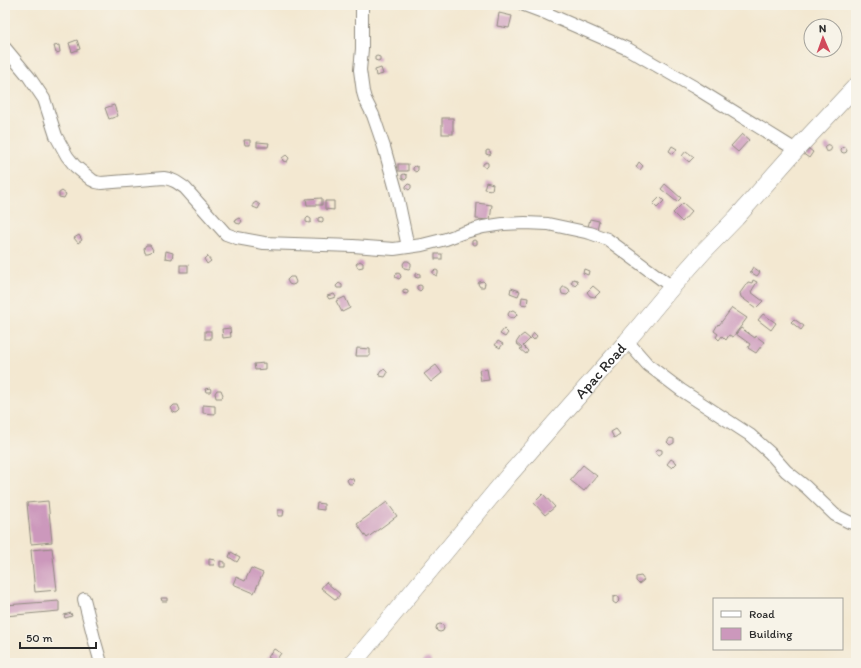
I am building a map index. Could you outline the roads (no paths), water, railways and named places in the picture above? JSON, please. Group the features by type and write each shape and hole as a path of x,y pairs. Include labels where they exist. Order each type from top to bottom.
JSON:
{"main road":[{"name":"Apac Road","path":"353,663 509,475 627,341 672,287 856,86"}],"street":[{"path":"362,5 362,50 360,70 363,92 384,147 396,190 408,247"},
{"path":"524,5 628,49 694,87 796,150"},
{"path":"5,48 29,77 44,99 56,136 67,156 75,166 92,180 101,183 164,178 171,179 185,188 226,234 237,238 264,243 394,249 446,239 483,227 503,224 548,224 590,233 607,239 672,287"},
{"path":"627,341 648,365 664,378 750,435 770,453 786,471 806,487 835,515 856,524"},
{"path":"84,599 101,663"}]}
